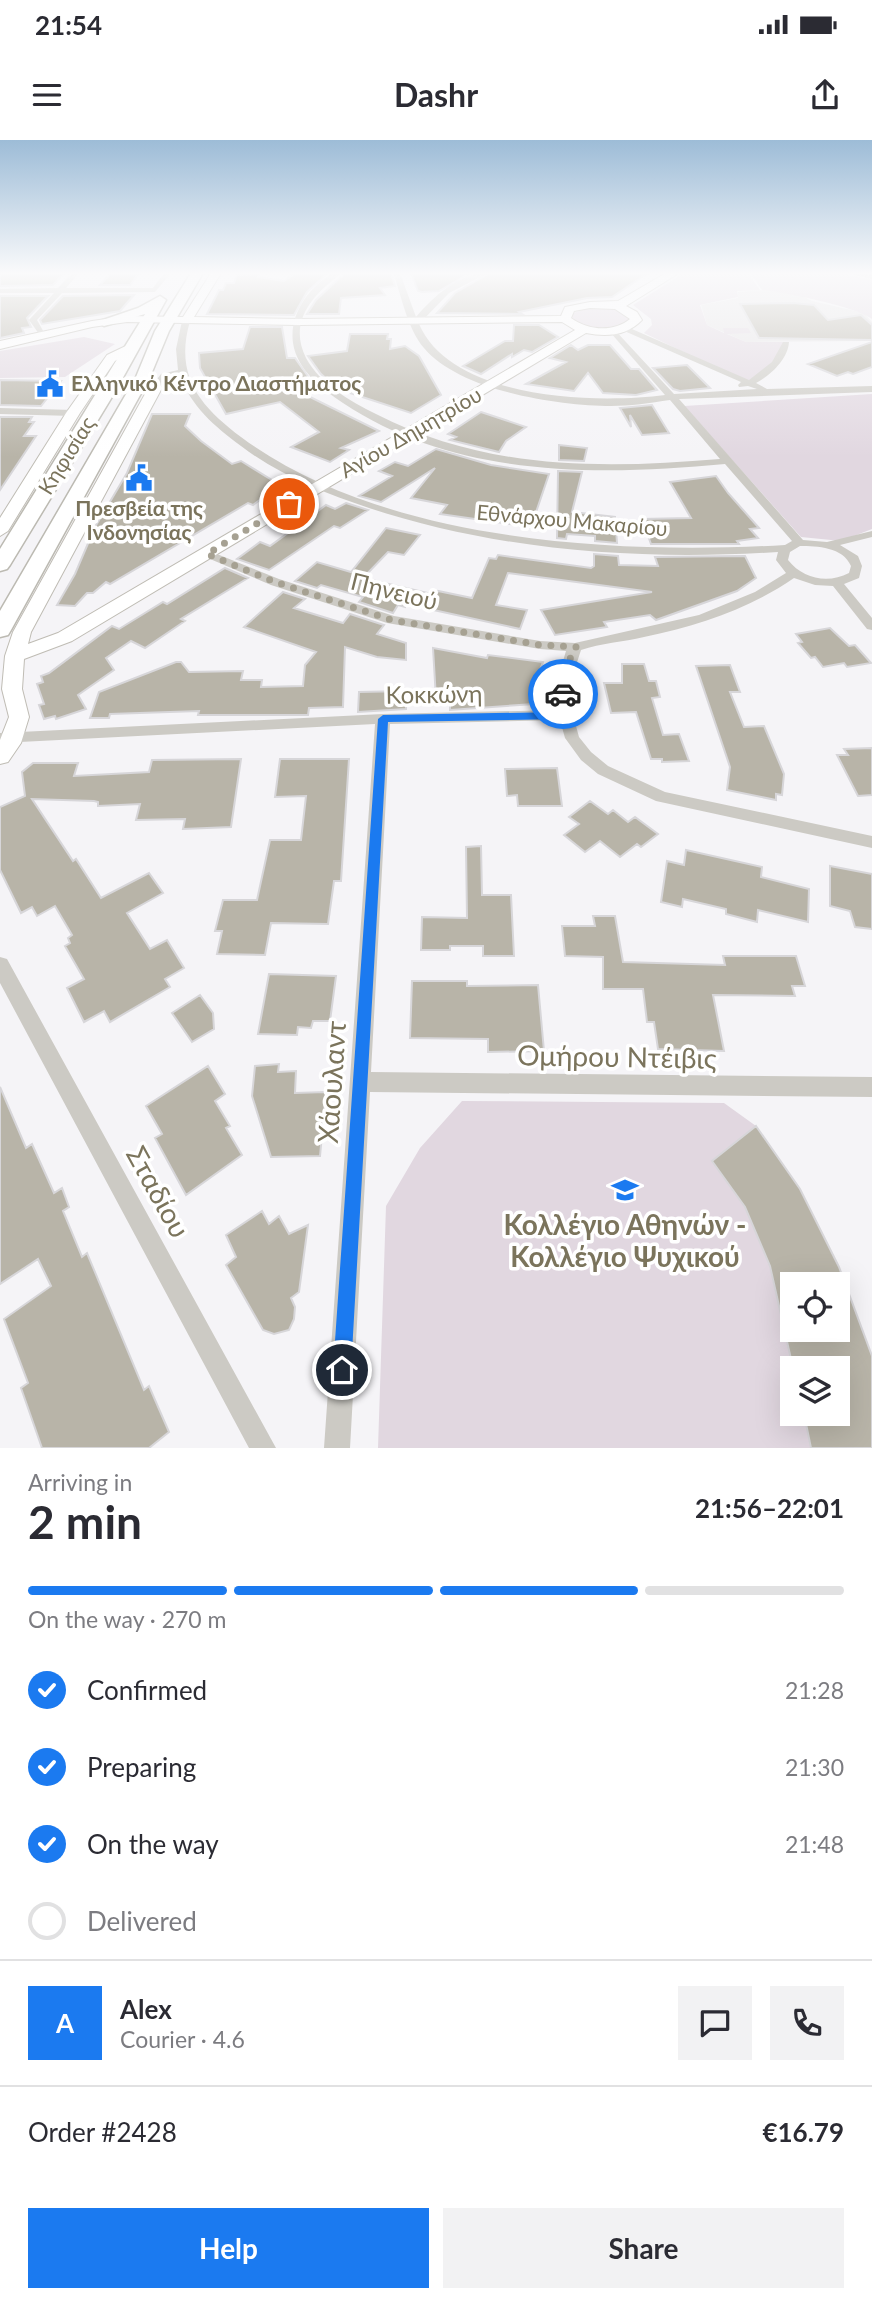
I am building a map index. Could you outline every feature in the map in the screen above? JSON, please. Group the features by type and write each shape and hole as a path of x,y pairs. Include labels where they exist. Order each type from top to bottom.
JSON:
{"main road":[{"path":"101,334 124,339"},
{"name":"Κηφισίας","path":"0,565 48,487 124,339 130,334"},
{"name":"Κηφισίας","path":"5,622 149,383 164,334"},
{"path":"39,469 48,487"},
{"path":"5,622 40,597"}],"street":[{"path":"0,345 51,334"},
{"path":"42,336 55,334"},
{"path":"0,756 19,717 12,689 15,656 22,632 149,383 182,372 178,356 183,334"},
{"path":"298,334 297,345 313,374 327,388 362,412 410,433 471,452 587,469 664,467 728,461"},
{"path":"421,334 427,347 456,368 495,384 555,398 612,403 672,396 872,389"},
{"name":"Αγίου Δημητρίου","path":"15,656 65,637 577,334"},
{"path":"623,334 672,396 800,543 828,545 872,534"},
{"path":"631,334 769,392"},
{"name":"Κηφισίας","path":"0,531 73,412 124,339"},
{"path":"702,395 757,379 784,354 786,344"},
{"name":"Εθνάρχου Μακαρίου","path":"182,372 200,407 235,441 319,486 426,522 519,540 626,549 690,551 787,548 800,543"},
{"path":"0,411 73,412"},
{"path":"828,545 872,568"},
{"path":"787,548 782,553 782,560 794,573 823,583 837,583 855,575 856,562"},
{"name":"Πηνειού","path":"207,554 275,582 392,620 540,645 576,647"},
{"path":"794,573 741,605 722,613 576,647 571,653 565,678 566,715 572,738 586,756 626,782 662,797 872,842"},
{"path":"837,583 872,626"},
{"name":"Κοκκώνη","path":"7,738 383,719 566,715"},
{"name":"Χάουλαντ","path":"337,1448 383,719"},
{"name":"Σταδίου","path":"0,965 263,1448"},
{"name":"Ομήρου Ντέιβις","path":"360,1082 872,1087"}],"shaded area":[{"path":"646,334 727,334 746,342 786,342 783,353 748,383"},
{"path":"728,334 872,334 865,341 746,342"},
{"path":"84,337 115,344 65,377 0,378 0,351"},
{"path":"872,394 872,529 841,541 801,537 684,406"},
{"name":"Κολλέγιο Αθηνών - Κολλέγιο Ψυχικού","path":"462,1101 724,1103 756,1126 839,1267 840,1272 780,1272 780,1342 850,1342 850,1327 872,1448 378,1448 386,1206 420,1148"}],"building":[{"path":"0,334 19,334 0,338"},
{"path":"248,334 283,334 287,358 295,358 312,382 306,395 379,431 341,448 349,450 330,462 291,447 319,432 280,402 226,414 200,368 199,353 243,349"},
{"path":"350,334 388,334 387,339 391,339 390,349 405,346 419,356 441,395 411,413 338,389 321,374 308,356 347,351"},
{"path":"513,334 553,334 558,337 532,352 524,350 512,357 512,354 481,374 463,366 505,341 513,341"},
{"path":"757,334 872,334 872,340 759,338"},
{"path":"872,342 872,367 853,374 848,372 837,376 808,364"},
{"path":"571,345 578,350 588,345 610,345 631,369 639,369 657,390 636,395 603,393 588,373 574,391 526,384 566,362 550,358"},
{"path":"687,365 710,388 680,391 673,389 653,368"},
{"path":"0,380 61,381 41,406 0,405"},
{"path":"652,405 669,433 642,435 630,415 631,427 620,408"},
{"path":"481,412 526,427 506,441 499,452 450,440 456,437 448,434"},
{"path":"152,414 190,414 185,426 201,441 232,464 241,461 280,485 253,505 248,503 110,584 106,582 93,593 87,593 75,606 57,605 75,574 95,527 127,473"},
{"path":"0,417 32,417 29,422 34,422 24,436 36,436 0,490"},
{"path":"559,445 587,448 584,461 559,460"},
{"path":"436,449 491,465 549,474 531,527 440,514 447,505 411,498 435,468 381,502 359,496 392,476 379,471 395,462 408,466"},
{"path":"558,471 582,472 572,512 615,517 617,543 595,541 595,536 567,534 566,539 557,538"},
{"path":"716,476 759,528 750,529 758,538 737,541 739,544 651,544 642,519 691,518 670,482"},
{"path":"346,503 368,510 340,528 334,526 269,570 237,559 260,542 270,546 326,505 335,509"},
{"path":"386,528 420,535 404,555 388,552 363,578 436,595 438,591 472,598 489,558 496,559 498,555 591,568 594,566 594,554 618,556 619,565 658,566 655,557 745,556 756,578 737,591 656,620 650,615 604,622 607,627 555,635 541,610 652,592 508,573 496,605 527,610 520,629 429,609 432,603 405,604 405,607 398,605 393,613 359,602 363,597 295,581 317,562 351,572"},
{"path":"225,568 248,578 181,619 185,621 145,648 131,641 106,658 114,670 78,695 86,709 56,719 55,716 44,719 39,705 44,704 37,684 43,682 41,676 49,673 112,626 119,629 163,602 167,604"},
{"path":"283,592 305,599 294,608 343,623 350,614 384,625 377,634 406,643 406,660 377,657 345,647 343,707 309,708 308,715 198,715 199,711 110,714 109,718 90,718 99,692 176,662 181,662 189,672 243,671 241,680 262,680 261,687 303,686 305,665 316,652 244,627"},
{"path":"830,628 849,646 855,645 871,663 847,667 844,663 823,667 798,643 802,642 796,634"},
{"path":"433,648 487,658 488,655 543,662 532,690 534,704 450,710 450,705 441,705 441,699 436,699"},
{"path":"622,664 644,664 649,681 656,681 660,697 652,698 663,735 679,734 689,761 662,762 662,759 651,759 636,712 611,713 604,683 622,683"},
{"path":"730,665 740,692 730,692 744,727 764,726 784,774 782,795 776,794 776,800 727,790 730,767 696,666"},
{"path":"406,691 406,709 358,712 359,692"},
{"path":"872,748 872,795 858,796 837,755 848,755 844,749"},
{"path":"241,759 231,827 183,829 185,819 136,820 140,804 98,806 98,802 94,801 32,799 101,898 149,873 163,893 127,913 150,949 167,940 184,968 165,979 170,987 110,1022 104,1011 84,1022 67,988 84,979 65,946 70,943 68,938 72,935 55,906 37,916 32,907 21,913 0,870 0,807 25,796 22,772 33,763 78,763 74,776 149,772 152,760"},
{"path":"280,759 349,759 341,881 334,881 328,924 271,923 265,955 217,954 222,931 215,931 223,900 257,900 270,840 301,840 306,796 275,797"},
{"path":"557,768 562,806 518,806 517,795 507,796 505,769"},
{"path":"590,801 608,814 613,810 628,822 635,817 658,834 641,847 637,844 620,857 600,841 585,852 564,835 579,824 569,817"},
{"path":"481,846 482,895 511,895 514,956 483,956 483,946 450,946 450,950 421,950 422,917 467,918 466,847"},
{"path":"686,850 762,867 761,877 809,889 808,922 758,910 757,922 726,914 726,909 683,899 682,907 661,902 667,861 684,865"},
{"path":"830,866 872,874 872,929 855,927 850,911 830,906"},
{"path":"593,916 615,916 623,962 725,965 723,956 796,956 805,986 792,986 795,996 713,995 724,1051 658,1049 654,1022 647,1022 643,989 603,989 603,957 565,956 562,926 595,926"},
{"path":"269,974 336,976 330,1021 313,1021 311,1028 298,1027 297,1035 258,1034"},
{"path":"412,981 467,981 467,986 538,985 544,1051 488,1052 488,1039 410,1038"},
{"path":"200,995 213,1013 214,1029 192,1042 172,1013"},
{"path":"279,1064 278,1072 296,1071 295,1093 326,1092 320,1156 271,1157 252,1096 255,1066"},
{"path":"208,1066 225,1094 215,1101 230,1126 226,1128 242,1155 186,1195 155,1138 162,1134 146,1106"},
{"path":"0,1087 26,1148 32,1144 54,1193 62,1188 69,1207 63,1211 82,1257 87,1253 144,1390 149,1386 169,1432 149,1448 42,1448 21,1388 28,1383 4,1319 51,1286 38,1259 0,1284"},
{"path":"756,1126 800,1189 841,1272 780,1272 780,1310 770,1266 745,1207 712,1161"},
{"path":"262,1211 269,1224 279,1216 289,1234 308,1225 299,1292 291,1298 295,1307 294,1319 289,1330 274,1334 263,1330 226,1265 236,1257 226,1235"},
{"path":"850,1297 872,1356 872,1448 811,1448 806,1426 850,1426 850,1356 790,1356 787,1342 850,1342"}],"way so far":[{"path":"289,504 207,554 275,582 392,620 540,645 576,647 568,663 563,694"}],"place":[{"name":"Ελληνικό Κέντρο Διαστήματος","path":"50,384"},
{"name":"Πρεσβεία της Ινδονησίας","path":"139,478"},
{"name":"Κολλέγιο Αθηνών - Κολλέγιο Ψυχικού","path":"625,1190"}],"route":[{"path":"342,1370 383,719 566,715 563,694"}]}
